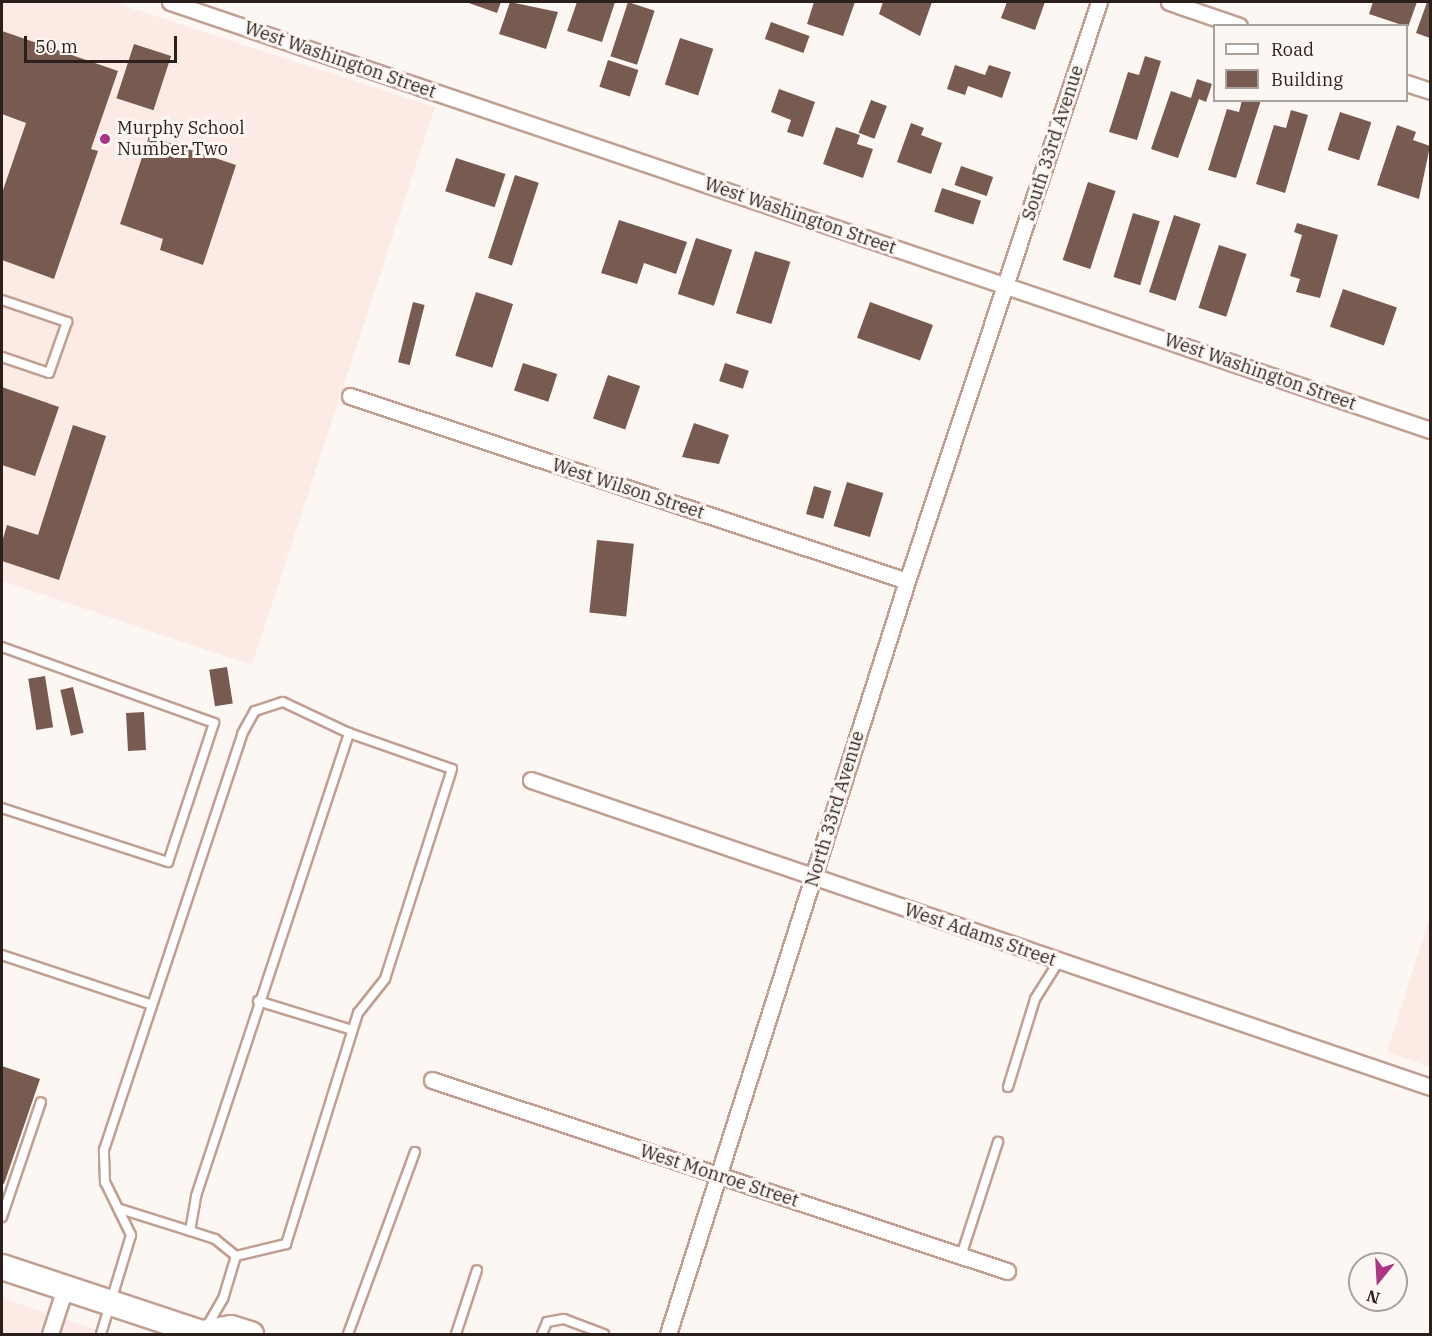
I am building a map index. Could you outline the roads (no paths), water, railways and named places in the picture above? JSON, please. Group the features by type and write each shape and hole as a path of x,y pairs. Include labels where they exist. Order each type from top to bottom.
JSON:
{"main road":[{"path":"2,1267 197,1333 231,1328 251,1335"}],"street":[{"name":"West Washington Street","path":"170,2 1431,430"},
{"name":"South 33rd Avenue","path":"1007,285 1099,2"},
{"path":"1169,2 1233,24"},
{"path":"1408,83 1431,91"},
{"name":"North 33rd Avenue","path":"668,1335 907,581 1007,285"},
{"name":"West Wilson Street","path":"350,396 907,581"},
{"name":"West Adams Street","path":"531,780 814,879 1431,1087"},
{"name":"West Monroe Street","path":"432,1080 1007,1271"},
{"path":"50,1335 65,1288"}],"lane":[{"path":"2,300 67,322 49,373 2,357"},
{"path":"2,647 214,723 168,862 2,808"},
{"path":"101,1335 131,1235 105,1182 104,1150 242,734 255,711 283,702 349,733 452,769 385,979 358,1013 352,1030 286,1245 236,1256"},
{"path":"190,1231 196,1196 258,1001 349,733"},
{"path":"2,955 152,1005"},
{"path":"1008,1087 1035,999 1059,961"},
{"path":"258,1001 352,1030"},
{"path":"2,1217 41,1102"},
{"path":"961,1256 998,1142"},
{"path":"348,1335 415,1152"},
{"path":"120,1209 215,1239 236,1256"},
{"path":"197,1333 223,1299 236,1256"},
{"path":"456,1335 477,1270"},
{"path":"542,1335 547,1322 564,1319 604,1335"}],"place":[{"name":"Murphy School Number Two","path":"105,139"}]}
